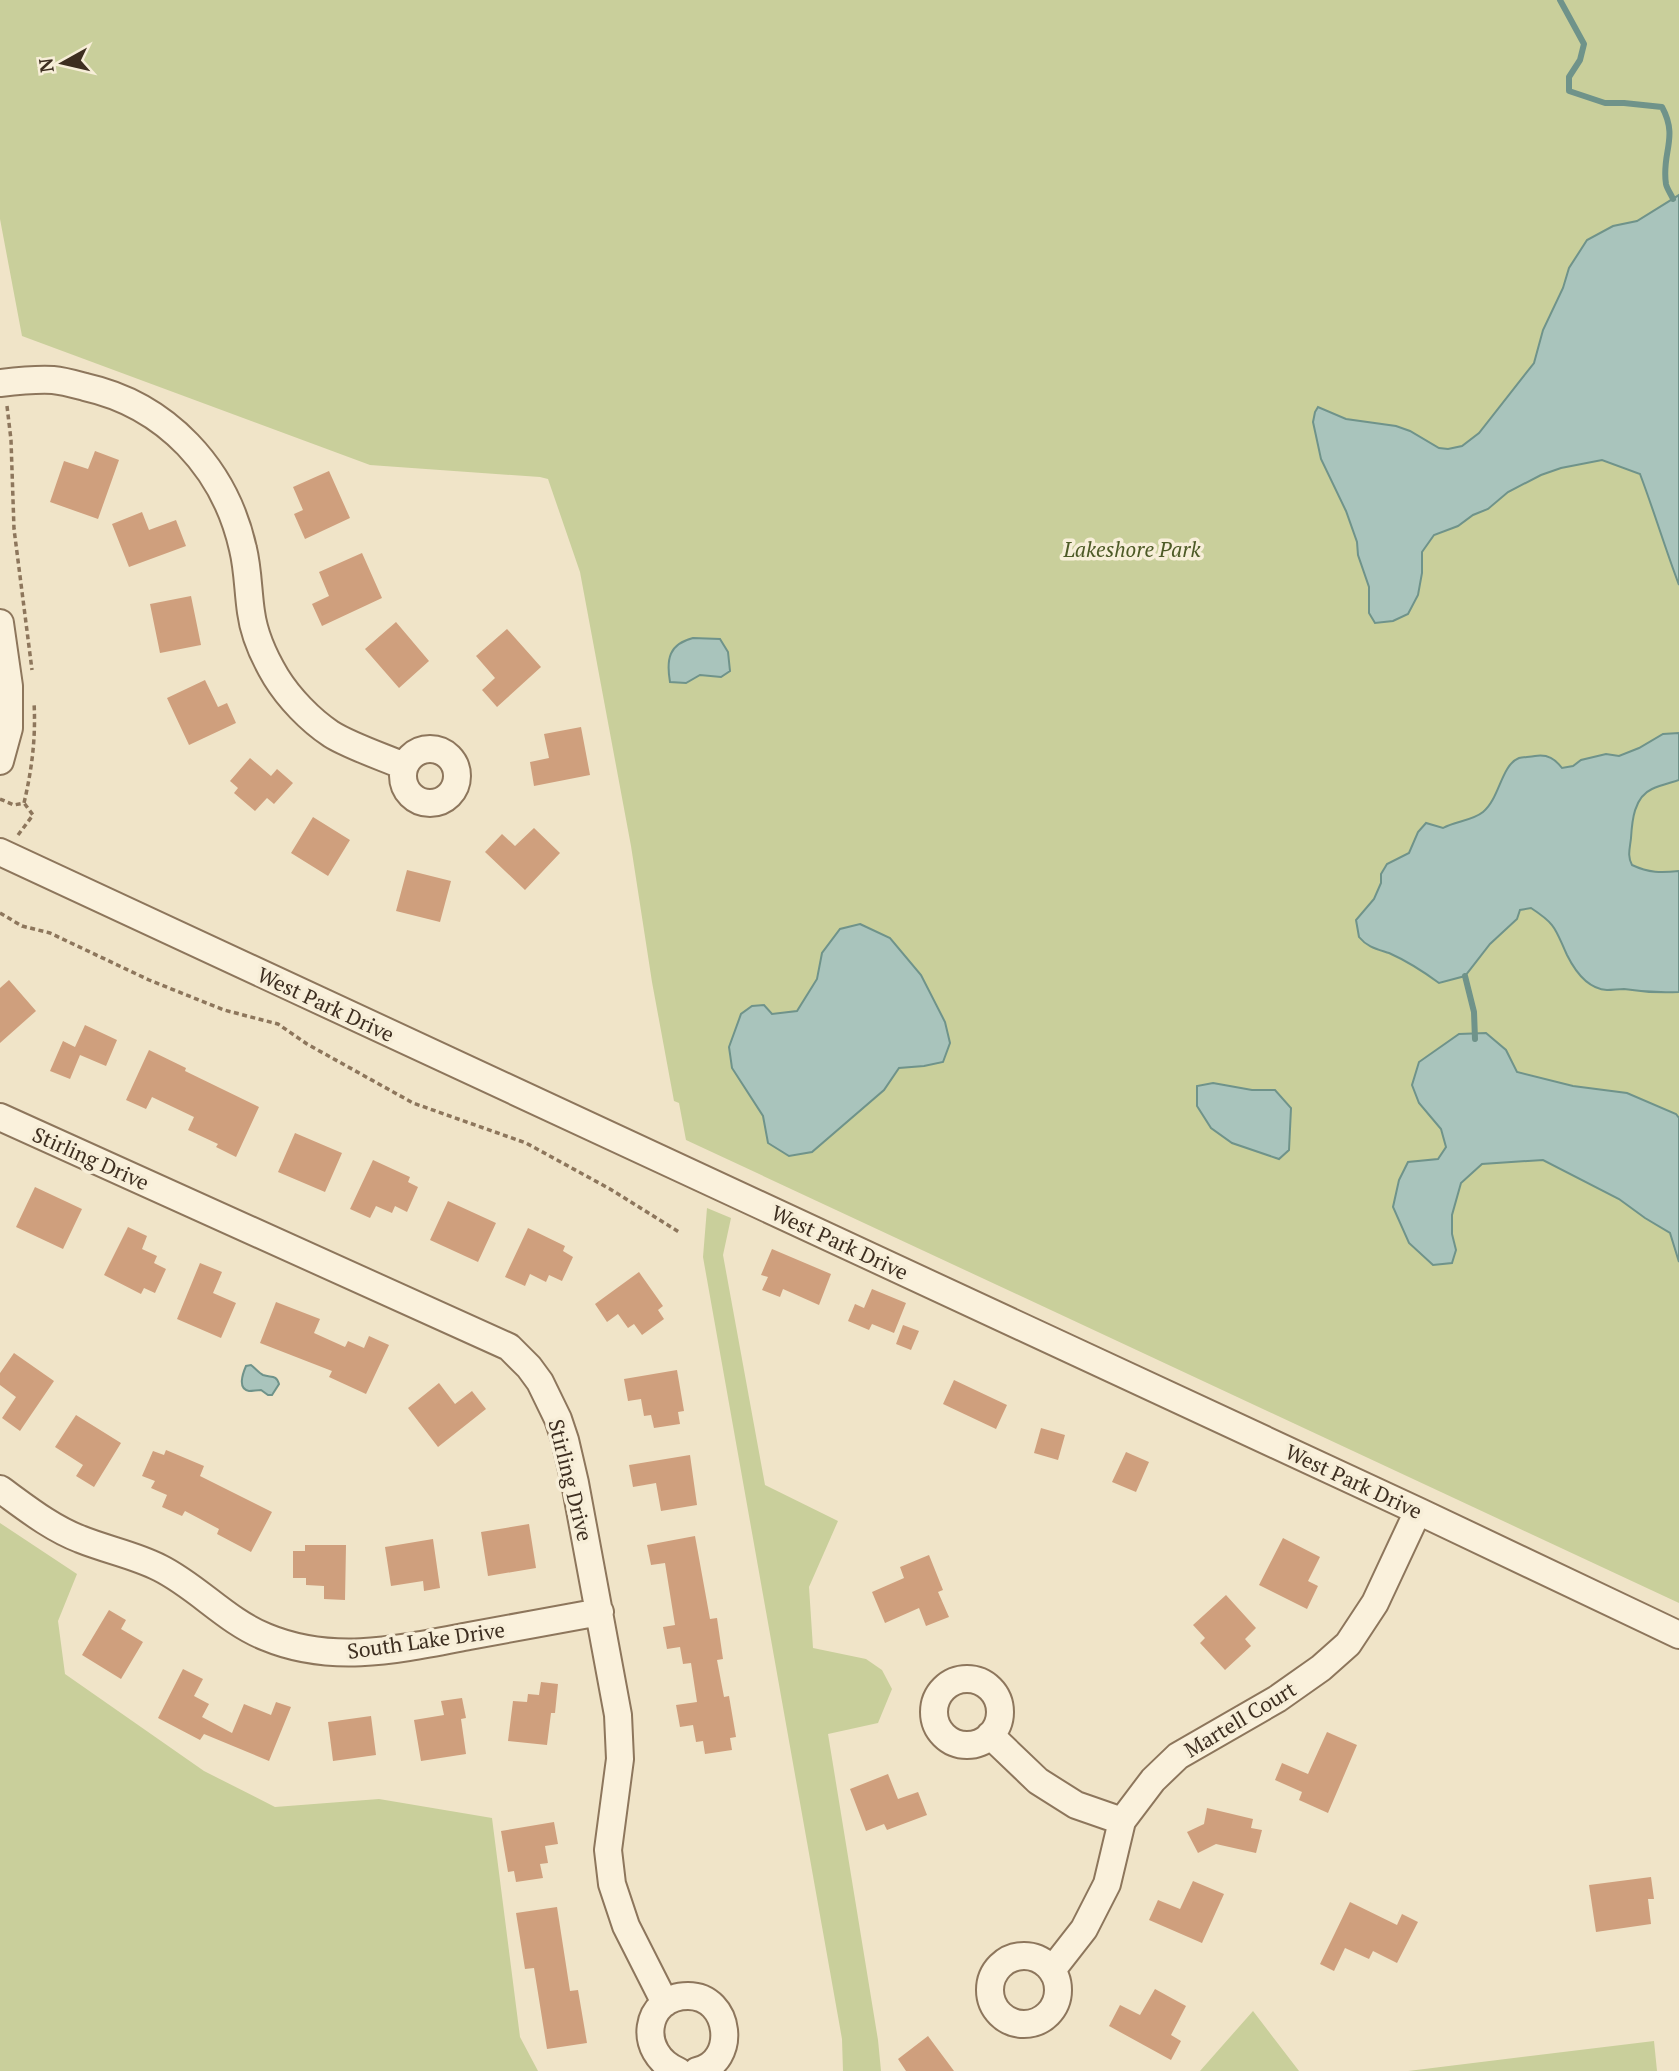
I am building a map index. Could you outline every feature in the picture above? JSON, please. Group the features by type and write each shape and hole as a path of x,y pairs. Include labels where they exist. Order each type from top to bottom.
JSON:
{"street":[{"path":"1,382 55,380 104,391 148,411 184,440 202,459 218,484 232,516 243,549 251,615 257,637 276,678 290,696 332,734 404,766"},
{"path":"0,623 9,686 9,729 0,761"},
{"name":"West Park Drive","path":"0,852 1679,1635"},
{"name":"Stirling Drive","path":"0,1116 509,1347 540,1382 558,1419 575,1483 618,1715 618,1774 608,1833 610,1877 626,1926 666,2003"},
{"name":"South Lake Drive","path":"0,1489 66,1533 162,1569 241,1625 300,1649 337,1654 404,1648 600,1612"},
{"name":"Martell Court","path":"1052,1970 1084,1929 1107,1884 1122,1821 1153,1780 1178,1756 1277,1699 1321,1668 1348,1644 1375,1603 1418,1511"},
{"path":"990,1735 1038,1781 1076,1805 1122,1821"},
{"path":"678,2071 658,2058 650,2035 657,2012 666,2003 690,1996 713,2006 721,2016 725,2028 721,2053 713,2063 697,2071"}],"path":[{"path":"1,382 11,440 14,529 32,674"},
{"path":"24,803 31,775 36,731 34,697"},
{"path":"0,799 14,805 24,803"},
{"path":"21,830 33,815 24,803"},
{"path":"0,913 22,926 50,933 149,980 224,1010 278,1024 307,1044 413,1103 526,1143 610,1189 679,1232"}],"green space":[{"name":"Lakeshore Park","path":"0,0 1679,0 1679,1603 686,1140 679,1103 674,1101 631,846 580,572 548,479 370,465 22,336 0,219"},
{"path":"707,1208 731,1218 723,1255 765,1485 838,1521 809,1587 813,1648 866,1659 882,1670 892,1689 878,1723 828,1734 881,2071 843,2071 842,2039 703,1257"},
{"path":"0,1523 77,1574 58,1621 65,1674 204,1771 275,1807 379,1799 492,1818 520,2037 538,2071 0,2071"},
{"path":"1253,2011 1299,2071 1200,2071"},
{"path":"1654,2041 1657,2071 1408,2071"}],"water":[{"path":"1679,195 1679,585 1640,474 1602,460 1541,475 1508,492 1488,509 1473,515 1458,526 1434,535 1422,552 1418,595 1408,614 1393,621 1375,623 1369,613 1369,587 1358,555 1357,542 1346,511 1321,459 1313,422 1318,407 1346,419 1396,426 1439,448 1462,446 1479,433 1534,363 1543,330 1563,288 1569,268 1587,240 1613,226 1637,221"},
{"path":"693,638 720,639 728,652 730,671 721,677 700,675 686,683 670,682 669,660 674,648"},
{"path":"1679,733 1679,780 1652,789 1641,798 1633,817 1629,855 1632,865 1644,870 1679,871 1679,992 1607,990 1588,983 1574,967 1551,923 1531,908 1520,910 1517,919 1490,944 1465,976 1439,983 1359,937 1356,920 1374,899 1381,883 1381,874 1387,864 1409,853 1418,832 1426,823 1443,828 1483,812 1513,762 1521,758 1544,756 1554,760 1562,768 1606,754 1619,756 1663,734"},
{"path":"860,924 890,938 921,975 945,1022 950,1043 943,1062 899,1068 884,1090 812,1152 789,1156 768,1143 763,1116 732,1068 729,1047 741,1014 752,1006 764,1005 772,1014 797,1011 817,979 822,953 840,929"},
{"path":"1486,1033 1506,1050 1517,1072 1573,1086 1627,1093 1676,1114 1679,1118 1679,1262 1670,1233 1619,1199 1543,1160 1482,1164 1461,1183 1452,1215 1452,1234 1456,1250 1452,1263 1433,1265 1409,1243 1393,1207 1399,1180 1408,1162 1438,1159 1446,1147 1441,1129 1419,1103 1412,1085 1419,1062 1459,1034"},
{"path":"1213,1083 1252,1090 1275,1090 1291,1108 1289,1150 1279,1159 1232,1143 1211,1128 1197,1106 1197,1086"},
{"path":"251,1365 263,1375 276,1379 279,1384 272,1395 261,1390 245,1390 242,1380 246,1366"}],"building":[{"path":"95,451 119,460 98,519 50,502 64,461 88,469"},
{"path":"329,471 350,518 305,539 294,514 303,510 293,487"},
{"path":"142,512 149,530 176,520 186,546 129,567 112,524"},
{"path":"362,553 382,598 322,626 312,604 329,596 319,572"},
{"path":"191,596 201,645 160,653 150,604"},
{"path":"396,622 429,661 399,688 365,649"},
{"path":"507,629 541,667 497,707 482,690 495,678 476,656"},
{"path":"205,680 218,707 227,703 236,723 189,745 167,698"},
{"path":"581,727 590,775 534,786 530,762 549,758 544,734"},
{"path":"250,758 271,776 277,769 293,783 274,804 267,798 255,811 234,793 238,788 230,781"},
{"path":"313,817 350,840 328,876 291,853"},
{"path":"534,828 560,853 525,890 485,852 502,834 515,846"},
{"path":"407,870 451,881 440,922 396,911"},
{"path":"9,980 36,1011 0,1043 0,988"},
{"path":"85,1025 117,1040 106,1066 80,1055 70,1079 50,1071 63,1041 75,1047"},
{"path":"149,1050 259,1107 236,1157 216,1147 218,1144 188,1130 194,1117 152,1097 146,1109 126,1100"},
{"path":"295,1133 342,1153 325,1192 278,1172"},
{"path":"373,1160 410,1177 408,1182 418,1187 407,1212 395,1206 392,1213 376,1206 370,1218 350,1209"},
{"path":"35,1187 82,1209 63,1249 16,1227"},
{"path":"448,1201 496,1223 478,1262 430,1240"},
{"path":"128,1227 147,1236 142,1249 157,1256 154,1263 166,1269 155,1293 144,1288 141,1294 104,1275"},
{"path":"528,1228 565,1246 563,1251 573,1257 562,1281 549,1275 546,1282 530,1274 525,1286 505,1277"},
{"path":"772,1249 831,1274 819,1305 783,1289 780,1297 762,1290 768,1277 761,1275"},
{"path":"200,1263 222,1272 213,1293 236,1303 221,1338 177,1319"},
{"path":"639,1272 663,1306 658,1310 664,1319 642,1335 634,1324 628,1328 618,1314 607,1322 595,1304"},
{"path":"872,1289 906,1303 894,1333 872,1324 869,1330 848,1321 855,1304 864,1308"},
{"path":"276,1302 320,1319 314,1333 345,1347 348,1341 364,1348 369,1336 389,1345 366,1394 329,1377 332,1371 260,1343"},
{"path":"903,1325 919,1331 911,1350 896,1344"},
{"path":"14,1353 54,1381 20,1431 2,1418 16,1397 0,1385 0,1373"},
{"path":"677,1370 684,1411 678,1412 680,1424 654,1428 651,1415 644,1416 641,1399 628,1401 624,1379"},
{"path":"954,1380 1007,1405 996,1429 943,1404"},
{"path":"439,1383 455,1404 472,1391 486,1409 438,1447 408,1408"},
{"path":"76,1415 121,1443 94,1487 76,1476 83,1465 55,1447"},
{"path":"1041,1428 1065,1435 1058,1460 1034,1453"},
{"path":"166,1450 204,1466 200,1476 272,1512 251,1552 217,1534 219,1529 185,1511 182,1516 162,1507 167,1495 151,1488 155,1481 142,1476 153,1451 164,1455"},
{"path":"1126,1452 1149,1462 1136,1492 1112,1482"},
{"path":"690,1455 697,1505 661,1511 656,1483 633,1487 629,1465"},
{"path":"529,1524 536,1568 488,1576 481,1532"},
{"path":"695,1536 710,1619 717,1618 723,1659 717,1660 724,1697 729,1696 736,1737 730,1738 732,1750 705,1754 703,1741 696,1742 693,1725 680,1727 676,1705 697,1702 691,1663 683,1664 680,1647 667,1649 663,1627 675,1625 665,1563 651,1565 647,1545"},
{"path":"1283,1538 1320,1557 1308,1581 1318,1586 1307,1609 1259,1585"},
{"path":"433,1539 440,1588 424,1591 423,1581 391,1586 385,1547"},
{"path":"305,1545 346,1545 345,1600 324,1599 324,1586 306,1585 306,1578 293,1578 293,1551 305,1551"},
{"path":"929,1555 943,1590 938,1592 949,1617 926,1626 919,1608 885,1623 872,1592 904,1578 900,1567"},
{"path":"1226,1595 1256,1628 1245,1639 1251,1646 1225,1670 1200,1643 1205,1638 1193,1625"},
{"path":"109,1610 126,1620 121,1629 143,1642 121,1679 82,1655"},
{"path":"183,1669 203,1679 194,1696 209,1704 202,1717 232,1733 244,1704 271,1715 276,1702 291,1707 269,1761 204,1734 200,1740 158,1718"},
{"path":"541,1682 558,1684 555,1713 551,1713 547,1745 508,1741 513,1701 527,1702 528,1694 539,1695"},
{"path":"462,1698 466,1718 461,1719 466,1754 421,1761 414,1720 444,1715 441,1701"},
{"path":"371,1716 376,1755 333,1761 328,1722"},
{"path":"1327,1732 1357,1745 1328,1813 1299,1800 1302,1792 1275,1780 1282,1763 1308,1774"},
{"path":"888,1774 898,1799 918,1792 927,1815 887,1830 884,1824 866,1831 850,1789"},
{"path":"1207,1808 1253,1819 1251,1828 1262,1830 1256,1853 1216,1844 1198,1853 1187,1832 1204,1824"},
{"path":"554,1822 558,1844 545,1846 548,1863 540,1864 543,1878 516,1882 514,1871 508,1872 501,1831"},
{"path":"1651,1877 1654,1899 1648,1899 1651,1924 1596,1932 1589,1885"},
{"path":"1193,1881 1224,1894 1202,1943 1149,1920 1158,1900 1180,1909"},
{"path":"1350,1902 1397,1925 1402,1914 1418,1922 1397,1963 1373,1951 1369,1959 1345,1948 1334,1971 1320,1964"},
{"path":"557,1907 570,1991 578,1990 587,2043 547,2049 534,1968 525,1969 516,1913"},
{"path":"1155,1989 1186,2006 1171,2035 1181,2041 1171,2060 1109,2026 1120,2005 1140,2015"},
{"path":"928,2036 954,2071 906,2071 898,2059"}],"waterway":[{"path":"1560,0 1584,44 1580,60 1569,77 1569,91 1605,103 1662,107 1669,128 1666,184 1673,199"},
{"path":"1465,976 1474,1012 1475,1039"}]}
